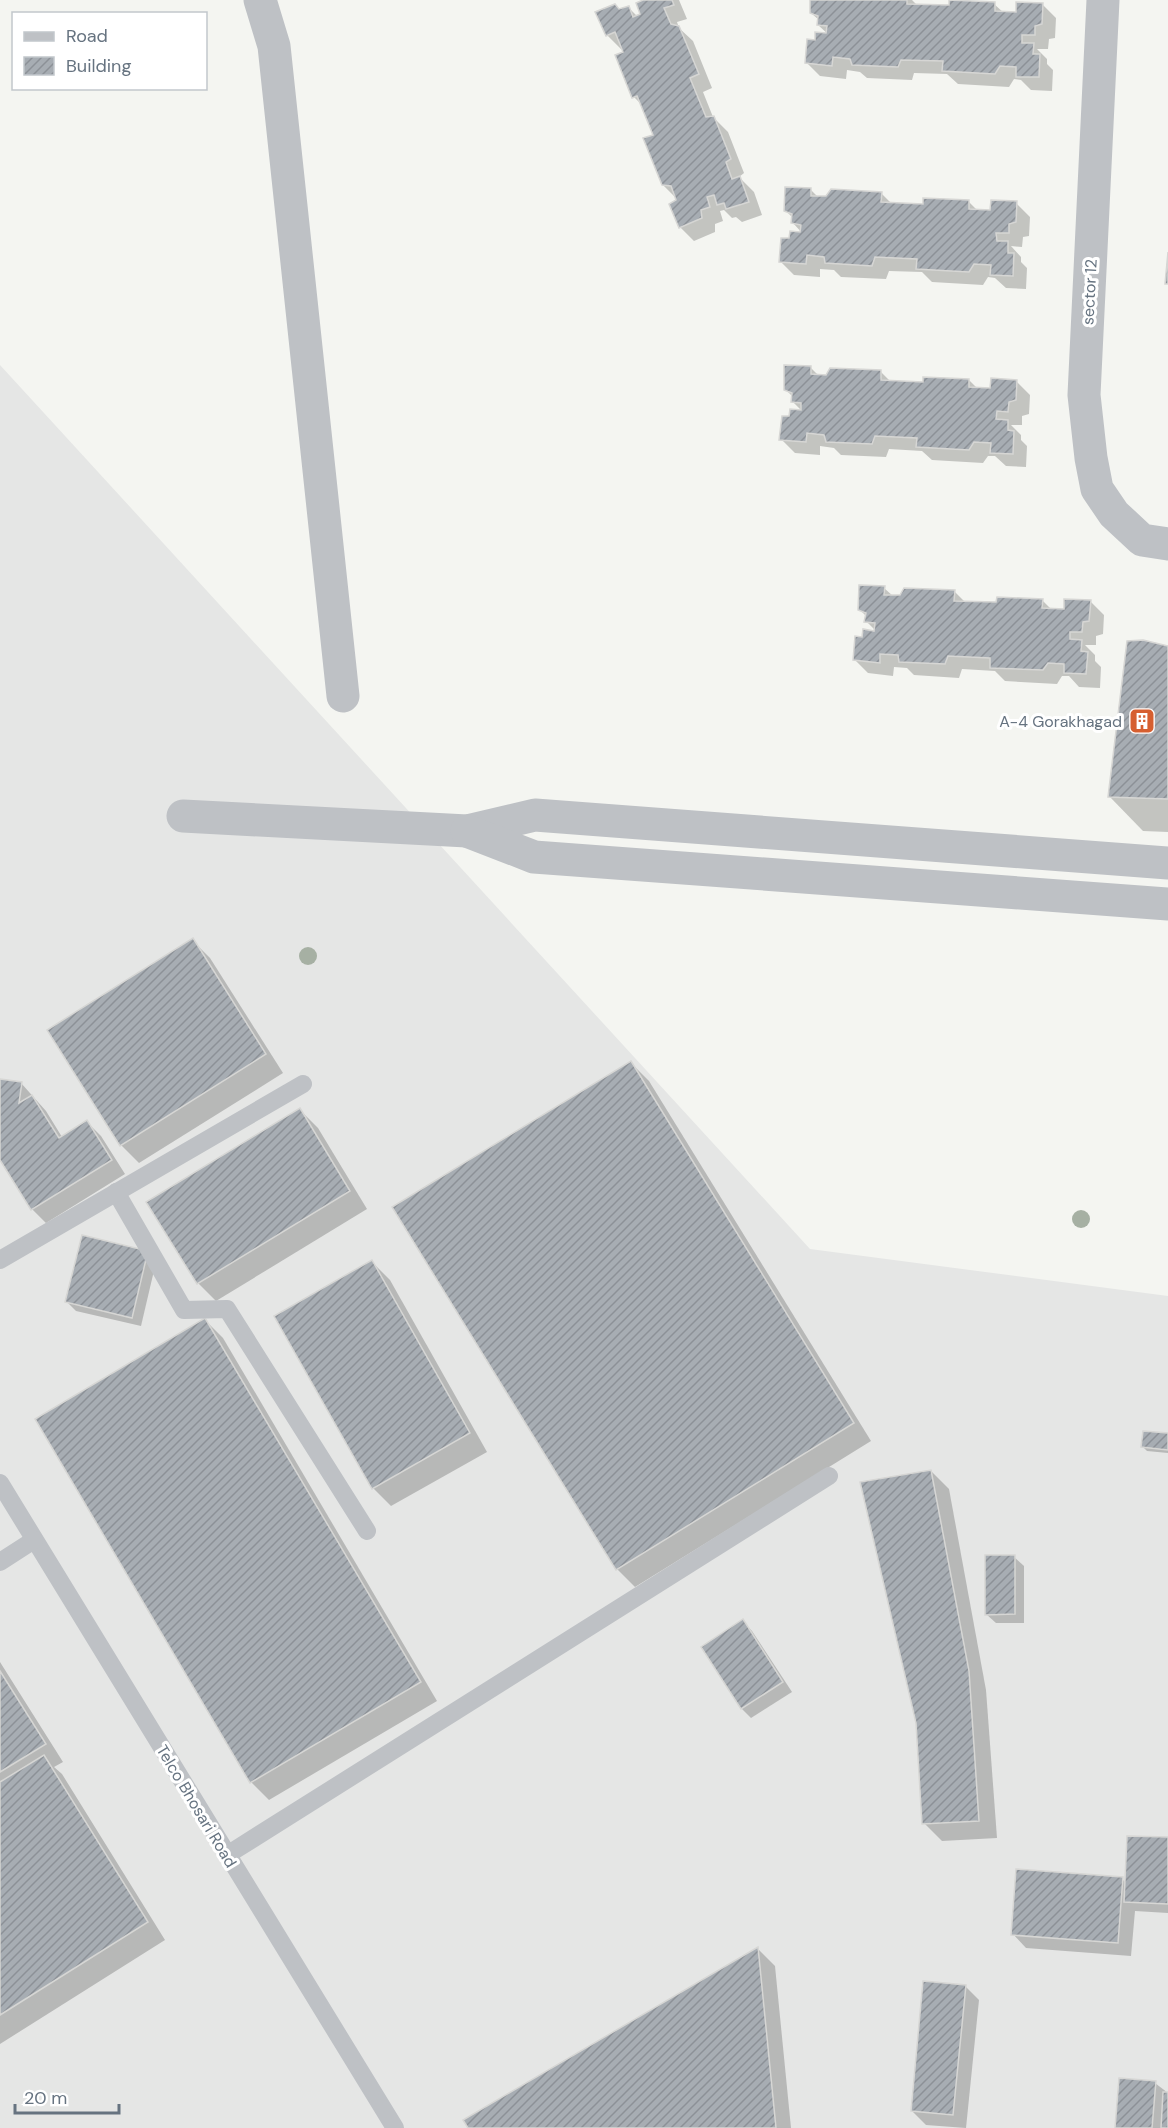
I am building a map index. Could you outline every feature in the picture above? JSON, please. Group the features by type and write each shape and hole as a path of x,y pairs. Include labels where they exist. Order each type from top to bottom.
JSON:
{"street":[{"path":"260,0 274,46 343,696"},
{"name":"sector 12","path":"1103,0 1084,395 1091,458 1098,489 1114,514 1142,540 1168,544"},
{"path":"183,816 467,831 535,815 1168,863"},
{"path":"467,831 534,857 1168,904"}],"lane":[{"path":"0,1260 303,1084"},
{"path":"116,1192 184,1310 227,1309 367,1531"},
{"path":"227,1855 829,1476"},
{"name":"Telco Bhosari Road","path":"0,1483 394,2128"},
{"path":"0,1562 34,1540"}],"shaded area":[{"path":"0,365 810,1249 1168,1296 1168,2128 0,2128"}],"building":[{"path":"643,0 672,0 674,5 664,8 671,24 679,26 699,74 690,78 706,117 714,116 731,159 726,162 732,179 740,176 749,202 726,209 724,203 717,205 714,195 707,197 710,207 701,210 702,218 679,228 669,204 676,200 671,186 662,185 643,138 653,135 637,96 632,98 615,55 623,52 615,32 606,36 595,12 615,4 619,9 629,6 633,17 640,14 636,3"},
{"path":"810,0 907,0 907,4 949,5 949,0 995,2 995,11 1016,12 1016,2 1043,3 1042,24 1035,26 1035,35 1022,35 1022,43 1034,43 1033,54 1040,54 1039,77 1016,77 1016,67 1000,66 995,74 942,71 943,61 901,60 898,67 852,65 850,59 833,57 832,66 805,63 807,39 815,40 815,32 826,33 827,26 817,25 818,16 810,13"},
{"path":"785,187 811,188 811,196 826,196 831,189 882,192 881,202 923,204 923,198 969,200 969,209 990,210 991,200 1017,201 1016,222 1009,224 1009,233 996,233 997,241 1008,241 1008,253 1014,253 1013,276 990,275 991,265 974,264 969,272 916,269 917,259 875,257 872,266 825,263 824,257 807,255 806,264 779,262 781,238 789,238 790,231 800,232 801,225 791,223 792,214 784,211"},
{"path":"1168,252 1168,284 1165,284"},
{"path":"784,365 811,366 811,374 826,375 830,368 881,370 881,380 923,382 923,377 969,379 969,387 990,388 991,378 1017,380 1016,400 1009,402 1008,412 997,411 996,419 1008,420 1008,430 1014,431 1013,454 990,453 991,443 974,442 969,450 916,447 917,438 875,436 872,444 826,442 824,435 807,433 806,442 779,440 782,416 789,416 790,409 801,410 801,403 791,402 792,393 784,390"},
{"path":"859,585 885,586 884,595 900,595 904,588 955,590 954,601 996,602 997,597 1043,599 1042,608 1064,609 1064,599 1091,600 1089,621 1083,622 1082,632 1070,632 1070,639 1082,640 1081,651 1088,652 1086,674 1064,673 1064,664 1048,663 1043,670 990,668 990,658 948,656 945,664 899,662 898,655 880,654 880,663 853,660 855,636 862,637 863,629 874,631 875,623 864,622 866,613 858,610"},
{"name":"A-4 Gorakhagad","path":"1143,640 1168,646 1168,799 1108,797 1127,641"},
{"path":"193,938 266,1054 120,1146 47,1030"},
{"path":"631,1061 854,1423 616,1570 392,1207"},
{"path":"0,1079 22,1082 19,1103 32,1095 59,1138 87,1120 112,1160 31,1210 0,1160"},
{"path":"300,1108 350,1191 197,1284 146,1202"},
{"path":"82,1235 148,1251 132,1318 65,1302"},
{"path":"372,1260 470,1433 372,1489 274,1316"},
{"path":"205,1318 421,1682 250,1783 35,1419"},
{"path":"1143,1431 1168,1433 1168,1450 1141,1447"},
{"path":"931,1470 969,1671 979,1821 922,1824 916,1723 860,1482"},
{"path":"985,1555 1015,1555 1015,1614 985,1615"},
{"path":"743,1619 783,1682 741,1709 701,1647"},
{"path":"0,1671 46,1744 0,1772"},
{"path":"44,1755 148,1922 0,2015 0,1782"},
{"path":"1127,1836 1168,1837 1168,1904 1124,1902"},
{"path":"1016,1869 1123,1877 1118,1943 1011,1935"},
{"path":"758,1947 776,2128 468,2128 463,2120"},
{"path":"923,1981 966,1985 953,2115 911,2111"},
{"path":"1119,2078 1156,2081 1152,2128 1115,2128"},
{"path":"1163,2092 1168,2092 1168,2128 1161,2128"}],"place":[{"name":"A-4 Gorakhagad","path":"1142,721"}]}
